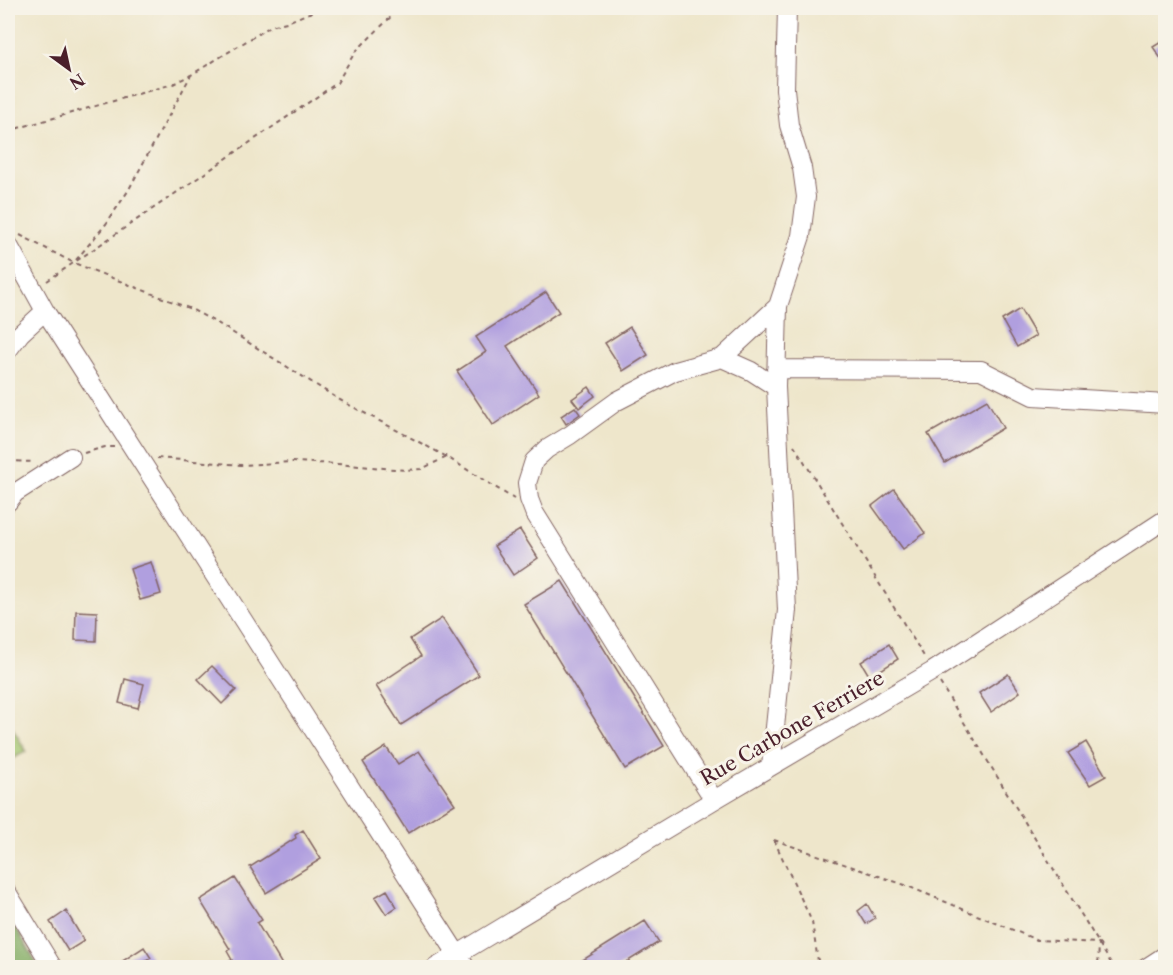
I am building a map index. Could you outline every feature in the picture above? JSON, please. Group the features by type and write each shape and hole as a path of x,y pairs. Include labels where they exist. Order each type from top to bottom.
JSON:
{"street":[{"path":"771,766 787,610 776,378 778,306 801,236 806,197 802,168 789,125 785,89 787,8"},
{"path":"12,239 33,290 45,311 462,961"},
{"path":"714,800 534,512 528,499 527,483 534,461 547,449 617,401 675,371 722,358 778,306"},
{"path":"8,350 14,337 45,311"},
{"path":"722,358 751,371 776,378 981,370 1033,396 1166,404"},
{"path":"8,502 15,493 71,457"},
{"name":"Rue Carbone Ferriere","path":"435,968 462,961 714,800 933,671 1166,519"},
{"path":"8,894 52,968"},
{"path":"1146,968 1166,955"}],"path":[{"path":"8,130 150,91 191,75 271,26 321,8"},
{"path":"33,290 337,83 356,52 400,8"},
{"path":"74,263 106,224 128,191 191,75"},
{"path":"12,239 191,309 340,400 447,457 515,500"},
{"path":"790,438 1114,968"},
{"path":"71,457 105,447 120,448 137,455 241,465 293,462 406,470 421,469 447,457"},
{"path":"8,461 38,462"},
{"path":"819,968 812,922 774,840 905,885 1037,939 1099,943"},
{"path":"1098,968 1099,943"}],"green space":[{"path":"10,724 26,751 8,762 8,726"},
{"path":"8,914 39,967 8,967"}],"building":[{"path":"1166,39 1166,66 1153,47"},
{"path":"546,292 559,312 507,346 539,394 493,425 457,371 486,352 476,337"},
{"path":"1020,309 1036,336 1017,347 1002,320"},
{"path":"630,327 648,355 623,371 605,343"},
{"path":"589,387 595,396 579,408 572,399"},
{"path":"987,400 1003,428 945,463 928,434"},
{"path":"575,407 580,414 566,424 561,416"},
{"path":"894,489 925,533 903,549 872,506"},
{"path":"520,530 538,558 513,575 494,546"},
{"path":"151,562 161,594 140,600 130,569"},
{"path":"562,581 664,746 625,769 524,604"},
{"path":"76,611 97,612 96,641 75,640"},
{"path":"442,618 479,675 401,725 376,686 421,656 410,639"},
{"path":"889,644 898,659 870,677 861,662"},
{"path":"212,666 236,690 222,704 198,679"},
{"path":"1008,674 1020,692 991,712 979,693"},
{"path":"125,679 144,684 138,708 119,703"},
{"path":"1086,742 1106,776 1090,785 1068,753"},
{"path":"386,747 398,764 419,751 455,804 408,833 363,762"},
{"path":"303,830 321,859 266,893 250,867 296,838 295,835"},
{"path":"235,878 262,920 257,923 284,968 218,968 232,960 227,951 230,949 200,900"},
{"path":"387,890 397,907 386,914 375,897"},
{"path":"867,904 875,918 866,924 858,911"},
{"path":"66,911 84,941 68,951 50,922"},
{"path":"645,921 659,942 617,968 570,968"},
{"path":"144,947 151,958 146,961 151,968 112,968"}]}
